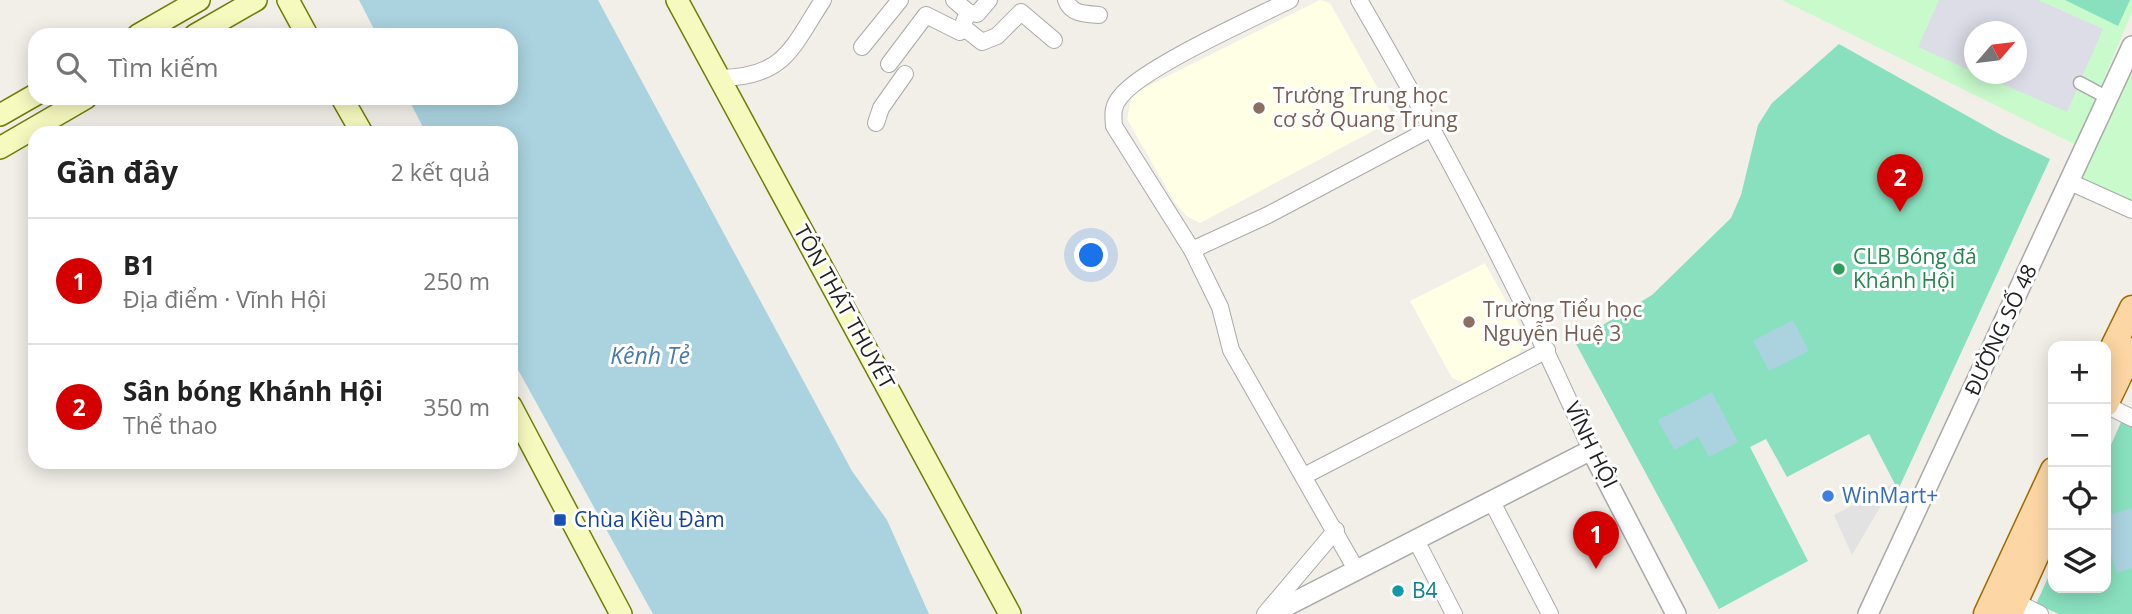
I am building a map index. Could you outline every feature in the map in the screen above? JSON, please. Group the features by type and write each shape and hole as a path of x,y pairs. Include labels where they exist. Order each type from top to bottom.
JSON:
{"main road":[{"path":"150,28 199,0"},
{"path":"207,28 256,0"},
{"path":"288,0 303,28"},
{"name":"TÔN THẤT THUYẾT","path":"677,0 1010,614"},
{"path":"0,115 28,99"},
{"path":"35,126 73,105"},
{"path":"346,105 358,126"},
{"path":"1,145 28,130"},
{"path":"2111,351 2132,308"},
{"path":"2106,404 2132,350"},
{"path":"518,419 621,614"},
{"path":"1986,614 2048,481"},
{"path":"2013,608 2048,530"}],"street":[{"path":"719,78 744,78 778,64 791,51 823,0"},
{"path":"862,47 900,0"},
{"path":"954,0 982,42 997,36 1021,12 1054,40"},
{"path":"889,64 926,15 960,32 965,20 977,14 989,0"},
{"path":"1066,0 1069,7 1076,12 1099,15"},
{"path":"1290,0 1144,77 1121,95 1112,110 1114,126 1192,250 1220,306 1231,350 1357,571"},
{"name":"VĨNH HỘI","path":"1359,0 1434,127 1547,350 1591,450 1676,614"},
{"name":"ĐƯỜNG SỐ 48","path":"1868,614 2132,46"},
{"path":"876,123 881,108 905,74"},
{"path":"2080,83 2108,98"},
{"path":"1192,250 1268,215 1434,127"},
{"path":"2070,181 2132,210"},
{"path":"1304,476 1547,350"},
{"path":"2111,408 2132,418"},
{"path":"1271,614 1591,450"},
{"path":"1491,500 1550,614"},
{"path":"1265,614 1336,530"},
{"path":"1416,540 1454,614"},
{"path":"2013,608 2040,614"}],"shaded area":[{"name":"Trường Trung học cơ sở Quang Trung","path":"1320,0 1330,3 1391,112 1388,123 1200,223 1187,216 1175,203 1127,119 1131,99 1138,91"},
{"path":"1939,0 2038,0 2103,29 2067,112 2002,84 2027,84 2027,21 1964,21 1964,68 1918,47"},
{"name":"Trường Tiểu học Nguyễn Huệ 3","path":"1485,263 1526,337 1520,353 1465,383 1452,378 1410,301"},
{"path":"1894,483 1852,555 1834,515"}],"green space":[{"path":"1782,0 2132,0 2132,12 2076,145"},
{"path":"2065,0 2130,0 2118,26"},
{"name":"CLB Bóng đá Khánh Hội","path":"1839,44 2003,136 2050,159 1898,490 1869,434 1787,477 1766,439 1750,447 1808,561 1719,609 1575,342 1652,295 1731,218 1741,195 1758,125 1772,103"},
{"path":"2132,55 2132,203 2077,178"},
{"path":"2122,420 2132,425 2132,614 2059,614 2036,604 2048,578 2048,593 2111,593 2111,445"}],"water":[{"name":"Kênh Tẻ","path":"359,0 598,0 852,471 887,520 929,614 653,614 518,370 518,126 422,126 412,105 518,105 518,28 373,28"},
{"path":"1793,320 1809,351 1769,371 1753,341"},
{"path":"1712,392 1738,442 1709,457 1698,437 1674,450 1658,420"},
{"path":"2132,508 2132,568 2117,573 2111,554 2111,514"}],"place":[{"name":"Trường Trung học cơ sở Quang Trung","path":"1259,108"},
{"name":"Sân bóng Khánh Hội","path":"1900,212"},
{"name":"CLB Bóng đá Khánh Hội","path":"1839,269"},
{"name":"Trường Tiểu học Nguyễn Huệ 3","path":"1469,322"},
{"name":"WinMart+","path":"1828,496"},
{"name":"Chùa Kiều Đàm","path":"560,520"},
{"name":"B1","path":"1596,569"},
{"name":"B4","path":"1398,591"}]}
